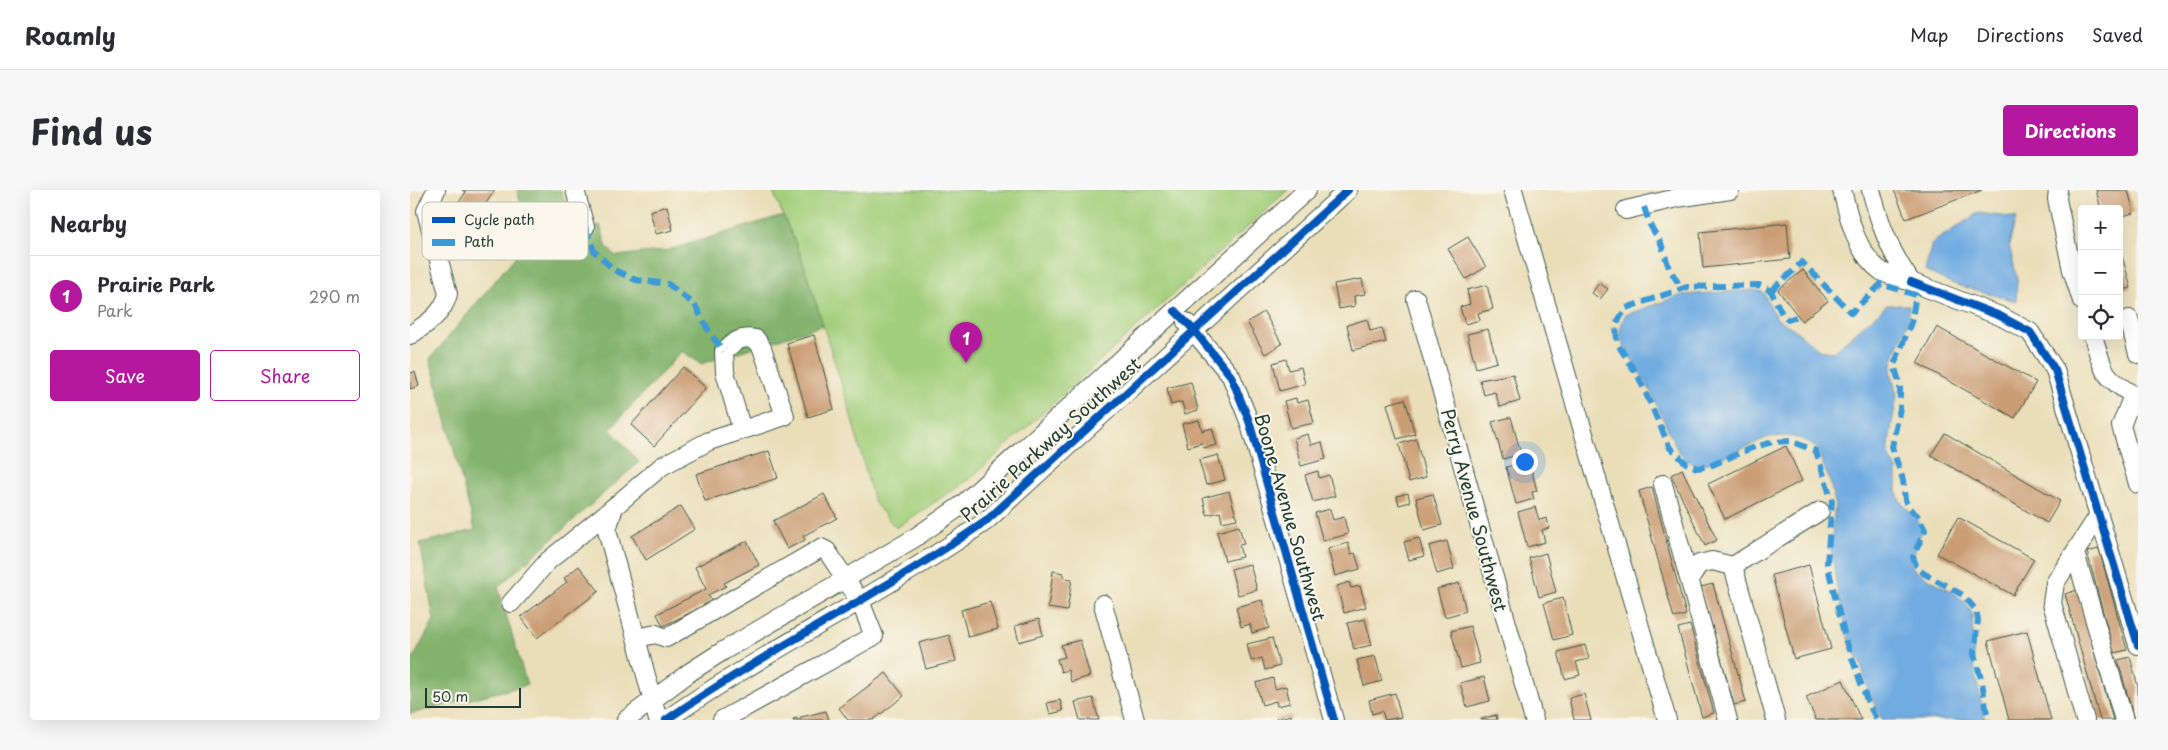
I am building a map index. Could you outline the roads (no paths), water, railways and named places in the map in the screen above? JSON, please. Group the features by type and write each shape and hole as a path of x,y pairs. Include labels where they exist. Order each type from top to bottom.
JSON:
{"street":[{"path":"430,202 436,190"},
{"path":"575,190 579,202"},
{"name":"Prairie Parkway Southwest","path":"626,720 723,651 913,539 962,505 1176,312 1307,190"},
{"name":"Prairie Parkway Southwest","path":"666,720 720,683 931,559 986,521 1348,190"},
{"path":"1513,190 1668,720"},
{"path":"1626,210 1676,194 1730,190"},
{"path":"1842,190 1862,249 1881,271 2000,316 2030,332 2055,370 2138,644"},
{"path":"1870,190 1880,225 1893,257 1911,282"},
{"path":"2058,190 2057,199 2072,270 2080,295"},
{"path":"1857,237 1880,225"},
{"path":"410,335 438,315 446,303 448,294 439,260"},
{"name":"Perry Avenue Southwest","path":"1416,299 1534,720"},
{"name":"Boone Avenue Southwest","path":"1176,312 1194,329 1231,376 1249,421 1334,720"},
{"path":"2129,319 2138,354"},
{"path":"510,604 548,561 662,466 709,441 785,416 762,348 756,339 746,337 736,340 724,351 726,372 742,430"},
{"path":"2094,340 2104,371 2111,381 2135,394 2121,426 2138,484"},
{"path":"1663,484 1728,720"},
{"path":"614,507 607,530 658,720"},
{"path":"1690,578 1699,564 1712,561 1733,566 1820,511"},
{"path":"2086,720 2052,603 2055,583 2099,515"},
{"path":"636,638 656,634 666,638 821,548 827,552 860,601 874,636 749,713 722,720"},
{"path":"2075,553 2124,720"},
{"path":"1733,566 1776,720"},
{"path":"1103,604 1135,720"}],"water":[{"path":"1978,213 2016,218 2009,245 2017,278 2016,301 1953,284 1925,271 1932,243"},
{"path":"1754,290 1763,292 1777,319 1794,329 1819,350 1833,352 1887,305 1909,305 1909,319 1893,359 1891,372 1897,395 1888,447 1890,459 1897,469 1897,492 1900,501 1917,520 1922,529 1911,562 1914,570 1954,593 1966,603 1972,614 1974,668 1985,720 1882,720 1868,689 1860,661 1852,650 1838,593 1831,549 1835,503 1830,482 1817,448 1802,439 1788,436 1769,437 1709,463 1695,464 1686,460 1677,449 1647,384 1623,344 1620,329 1625,315 1682,295"}],"place":[{"name":"Prairie Park","path":"966,363"}]}
